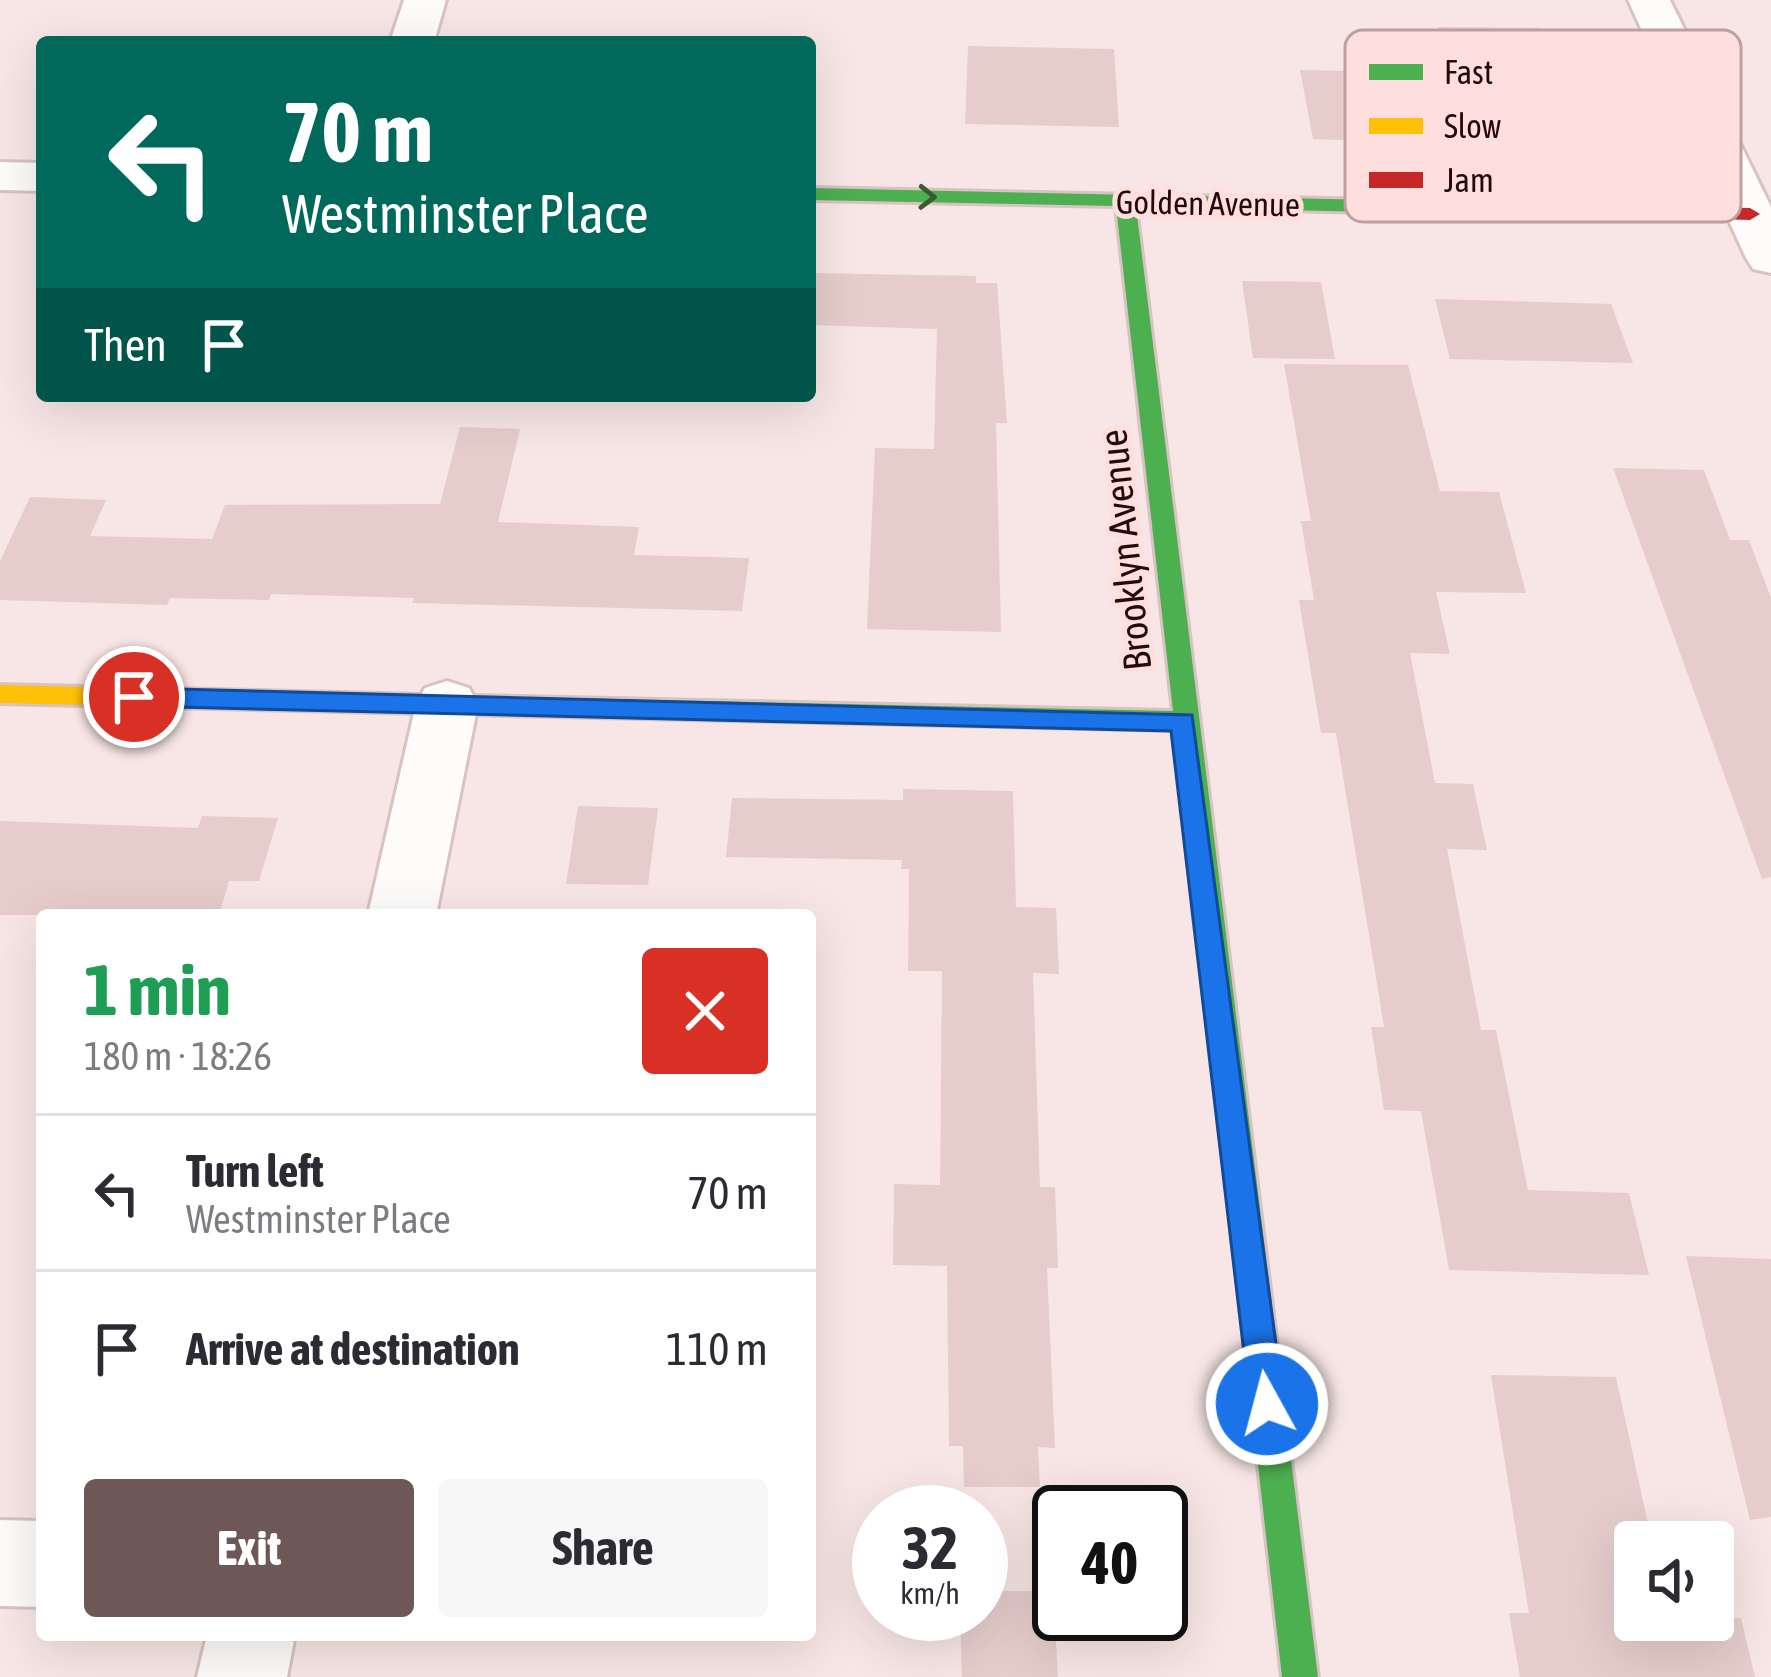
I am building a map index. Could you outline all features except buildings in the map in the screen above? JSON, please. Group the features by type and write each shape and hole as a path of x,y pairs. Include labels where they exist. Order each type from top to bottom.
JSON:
{"street":[{"path":"414,36 425,0"},
{"path":"1649,0 1663,30"},
{"path":"0,176 36,177"},
{"name":"Golden Avenue","path":"816,194 1345,206"},
{"path":"1741,195 1771,258"},
{"name":"Brooklyn Avenue","path":"1125,201 1183,722 1300,1677"},
{"name":"Golden Avenue","path":"1741,214 1750,214"},
{"path":"0,694 1183,722"},
{"path":"403,909 447,704"},
{"path":"0,1563 36,1564"},
{"path":"242,1677 250,1641"}],"traffic: fast":[{"path":"816,194 1345,205"},
{"path":"1125,201 1300,1677"},
{"path":"423,704 1183,721"}],"traffic: slow":[{"path":"0,694 423,704"}],"traffic: jam":[{"path":"1741,214 1750,214"}],"route":[{"path":"134,697 1183,722 1267,1404"}]}
